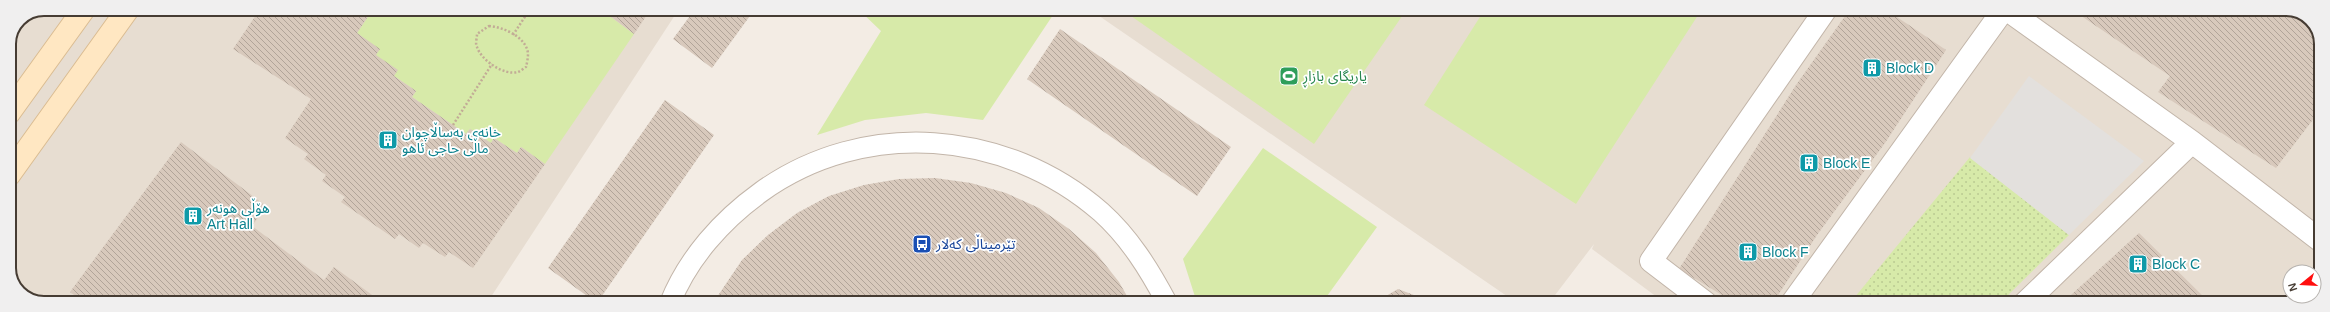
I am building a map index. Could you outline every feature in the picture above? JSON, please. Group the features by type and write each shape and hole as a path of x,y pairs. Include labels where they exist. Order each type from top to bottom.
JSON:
{"street":[{"path":"16,104 79,16"},
{"path":"16,165 123,16"},
{"path":"1697,296 1651,261 1821,16"},
{"path":"1797,296 2000,16"},
{"path":"2015,16 2192,142 2314,236"},
{"path":"2032,296 2192,142"}],"lane":[{"path":"674,296 692,262 716,231 745,204 776,181 811,163 847,150 885,144 924,141 963,145 1001,154 1037,169 1071,188 1101,212 1128,241 1151,272 1163,296"}],"path":[{"path":"513,34 525,16"},
{"path":"489,26 501,27 513,34 524,42 528,53 526,67 519,72 508,72 492,64 483,58 476,46 477,34 489,26"},
{"path":"453,125 492,64"}],"shaded area":[{"path":"44,16 674,16 492,296 40,296 27,290 18,279 16,270 16,44 18,33 21,28 33,18"},
{"path":"1099,16 2290,16 2303,22 2309,28 2313,37 2314,264 2282,264 2282,296 1656,296 1592,249 1594,244 1554,296 1507,296"},
{"path":"2029,76 2144,161 2069,235 1970,158"}],"green space":[{"path":"368,16 612,16 634,34 545,164 521,147 517,153 494,138 491,143 470,129 466,134 412,97 416,91 394,76 357,33"},
{"path":"865,16 1052,16 983,120 926,113 865,120 817,135 881,31"},
{"name":"یاریگای بازاڕ","path":"1131,16 1402,16 1314,144"},
{"path":"1481,16 1697,16 1576,204 1424,105"},
{"path":"1263,148 1377,227 1327,296 1195,296 1183,259"},
{"path":"1970,157 2069,235 2007,296 1856,296"}],"building":[{"name":"خانەی بەساڵاچوان ماڵی حاجی ئاهو","path":"255,16 368,16 357,33 380,49 376,55 398,70 394,76 416,91 412,97 466,134 470,129 491,143 494,138 517,153 521,147 545,164 473,268 449,252 445,257 423,243 419,248 399,234 395,239 341,202 345,197 322,181 326,175 304,159 308,154 285,138 311,99 233,49"},
{"path":"610,16 646,16 634,34"},
{"path":"690,16 750,16 712,68 673,39"},
{"path":"1845,16 1895,16 1946,50 1885,143 1817,235 1778,296 1723,296 1679,269 1796,85"},
{"path":"2081,16 2290,16 2298,19 2309,28 2314,42 2314,118 2276,168 2158,92 2170,76"},
{"path":"1060,29 1231,147 1197,196 1027,79"},
{"path":"665,100 714,135 602,296 587,296 548,268"},
{"name":"هۆڵی هونەر Art Hall","path":"181,142 266,206 252,226 324,280 334,267 373,296 75,296 70,292"},
{"name":"تێرمیناڵی کەلار","path":"935,178 971,183 1006,193 1039,208 1069,229 1096,253 1119,282 1127,296 718,296 742,260 768,235 797,213 829,196 864,185 899,179"},
{"name":"Block C","path":"2139,233 2203,296 2070,296"},
{"path":"1398,289 1416,296 1386,296"}],"place":[{"name":"Block D","path":"1872,68"},
{"name":"یاریگای بازاڕ","path":"1289,76"},
{"name":"خانەی بەساڵاچوان ماڵی حاجی ئاهو","path":"388,140"},
{"name":"Block E","path":"1809,163"},
{"name":"هۆڵی هونەر Art Hall","path":"193,216"},
{"name":"تێرمیناڵی کەلار","path":"922,244"},
{"name":"Block F","path":"1748,252"},
{"name":"Block C","path":"2138,264"}]}
